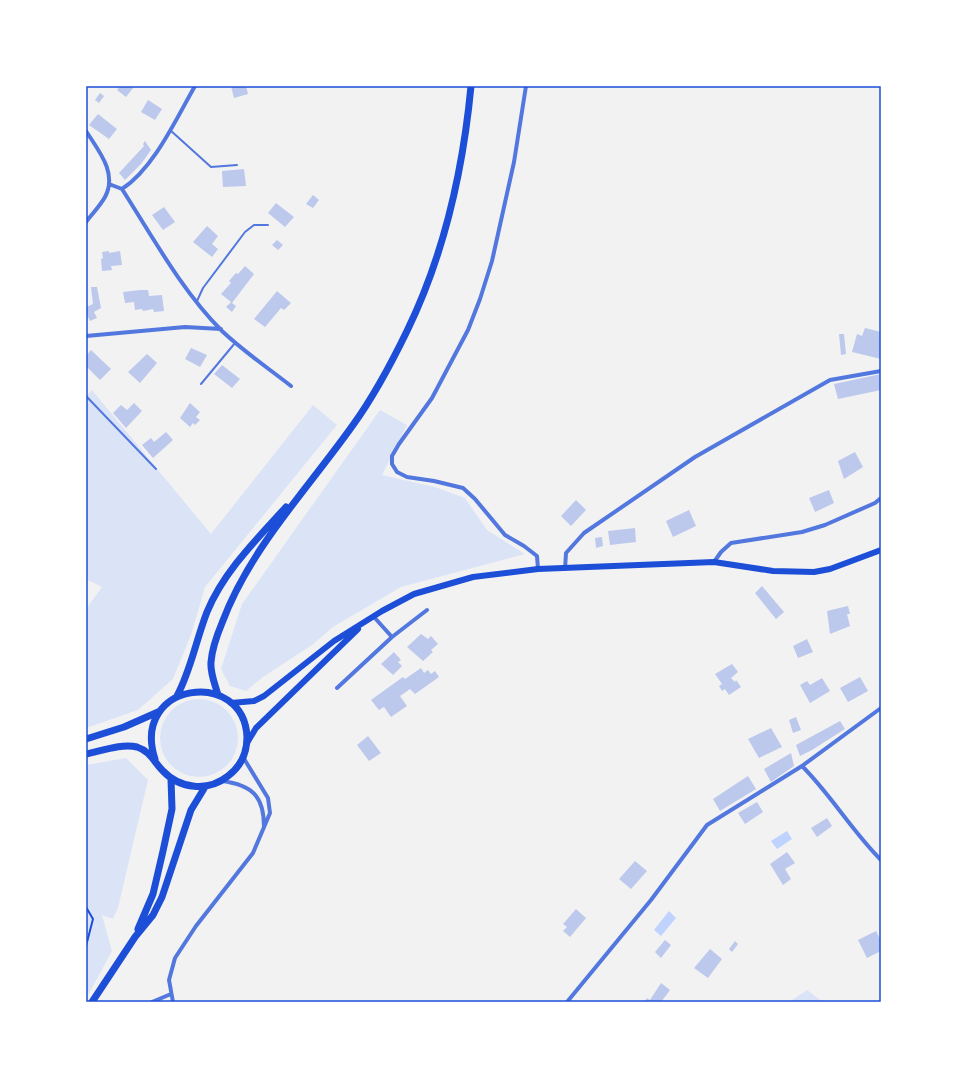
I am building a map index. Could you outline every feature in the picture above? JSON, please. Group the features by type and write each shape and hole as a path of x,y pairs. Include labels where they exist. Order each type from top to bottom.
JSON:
{"main road":[{"path":"218,695 211,663 216,638 238,583 253,558 354,424 374,392 408,329 422,298 447,223 458,178 467,123 471,86"},
{"path":"177,696 186,678 207,612 224,581 260,535 311,480"},
{"path":"247,743 244,721 231,703 218,695 204,691 190,692 177,696 166,703 158,712 153,723 151,735 151,747 155,759 162,770 171,778 187,785 205,787 222,781 235,771 243,758 247,743 256,728 365,623 374,616 414,594 444,584 472,577 538,569 714,562 774,571 814,572 837,567 881,550"},
{"path":"231,703 254,701 264,696 334,641 365,623"},
{"path":"86,739 124,727 158,712"},
{"path":"86,754 128,746 144,750 155,759"},
{"path":"135,937 153,894 164,850 172,810 171,778"},
{"path":"92,1002 135,937 153,916 162,896 191,810 205,787"}],"street":[{"path":"122,189 134,181 158,150 195,86"},
{"path":"526,86 514,162 492,261 480,299 468,330 432,398 399,444 392,456 392,464 397,472 407,477 434,480 463,488 475,499 504,535 524,546 537,556 538,569"},
{"path":"86,131 104,158 108,171 109,184 105,196 86,222"},
{"path":"109,184 122,189 167,261 197,301 221,329 235,343 291,386"},
{"path":"86,336 185,327 221,329"},
{"path":"565,569 566,553 584,533 695,457 830,380 881,371"},
{"path":"714,562 721,552 731,543 802,532 825,525 881,498"},
{"path":"337,688 392,637 427,610"},
{"path":"374,616 392,637"},
{"path":"567,1002 651,900 707,825 802,766 881,708"},
{"path":"173,1002 169,980 171,968 180,948 253,852 264,830 270,813 268,798 243,758"},
{"path":"802,766 821,785 862,841 881,860"},
{"path":"222,781 244,785 259,798 263,808 264,830"},
{"path":"152,1002 171,994"}],"lane":[{"path":"169,130 211,167 237,165"},
{"path":"197,301 203,288 245,232 254,225 268,226"},
{"path":"201,384 235,343"},
{"path":"86,396 156,469"}],"path":[{"path":"86,907 94,919 86,946"}],"shaded area":[{"path":"92,390 211,534 313,405 337,425 205,587 191,635 173,679 138,710 86,728 86,609 102,587 86,579 86,396"},
{"path":"380,410 407,425 382,475 435,487 465,498 487,530 525,554 401,587 333,627 312,645 263,677 246,691 230,686 221,669 242,604"},
{"path":"199,699 214,702 227,710 235,723 238,738 235,753 227,766 214,774 199,777 184,774 171,766 163,753 160,738 163,723 171,710 184,702"},
{"path":"126,758 148,780 118,908 113,919 102,915 112,951 86,999 86,765"},
{"path":"807,990 823,1002 789,1002"}],"water":[{"path":"787,831 792,839 777,849 771,841"},
{"path":"669,911 676,918 661,936 654,930"}],"building":[{"path":"120,86 134,87 126,97 117,90"},
{"path":"231,86 246,86 248,94 234,98"},
{"path":"100,93 104,96 99,103 95,100"},
{"path":"148,100 162,109 155,120 141,112"},
{"path":"98,114 117,129 109,139 89,125"},
{"path":"145,141 151,150 141,164 125,180 119,173 144,146 143,144"},
{"path":"244,169 246,186 223,187 222,171"},
{"path":"313,195 319,200 313,208 306,204"},
{"path":"276,203 294,217 285,227 268,213"},
{"path":"164,207 175,222 163,230 152,215"},
{"path":"207,226 218,236 212,244 218,249 212,257 193,242"},
{"path":"277,240 283,245 278,250 272,245"},
{"path":"109,251 109,253 120,251 122,265 111,266 112,270 102,271 102,252"},
{"path":"245,266 254,274 232,303 236,306 232,312 226,307 231,302 221,294 231,283 229,281"},
{"path":"91,287 97,287 101,308 94,312 97,318 90,321 88,317 86,317 86,307 93,304"},
{"path":"148,290 149,296 162,295 164,311 154,312 153,309 143,311 142,309 135,310 134,302 125,303 123,292"},
{"path":"277,291 291,303 284,310 281,308 265,327 254,319"},
{"path":"865,328 881,332 881,359 852,352 857,334 862,336"},
{"path":"839,334 844,334 846,354 841,355"},
{"path":"191,348 207,355 200,367 185,359"},
{"path":"91,350 111,369 100,380 86,366 86,356"},
{"path":"147,354 157,363 140,383 128,372"},
{"path":"222,365 240,379 232,388 214,374"},
{"path":"881,374 881,390 838,399 834,384"},
{"path":"134,403 142,411 126,428 113,413 121,405 127,410"},
{"path":"190,403 200,412 196,417 200,420 195,425 193,423 190,427 180,418"},
{"path":"166,432 173,440 153,458 142,445 151,438 154,442"},
{"path":"855,452 863,467 844,479 838,461"},
{"path":"829,490 834,503 815,512 809,498"},
{"path":"576,500 586,510 571,526 561,516"},
{"path":"689,510 696,526 673,537 666,521"},
{"path":"635,528 636,542 610,545 608,531"},
{"path":"602,537 603,546 596,548 595,538"},
{"path":"762,586 784,612 776,619 755,593"},
{"path":"848,606 850,614 847,614 850,626 830,634 827,611"},
{"path":"421,634 428,639 431,636 438,644 431,650 433,652 423,661 407,647"},
{"path":"807,639 813,652 798,658 793,646"},
{"path":"394,652 401,660 398,662 402,666 393,675 381,664"},
{"path":"732,664 738,672 731,678 735,682 736,680 741,687 729,695 725,689 722,691 719,686 722,684 715,674"},
{"path":"421,668 424,673 428,670 431,674 435,671 439,677 415,694 410,689 400,696 407,706 391,717 384,707 379,710 371,700 403,677 405,679"},
{"path":"860,677 868,691 848,702 840,688"},
{"path":"822,678 830,691 810,703 800,685 807,681 810,685"},
{"path":"796,717 801,730 793,733 789,720"},
{"path":"840,721 845,729 800,756 796,745"},
{"path":"771,728 782,747 759,758 748,739"},
{"path":"368,736 381,753 369,761 357,745"},
{"path":"791,753 794,766 771,782 764,769"},
{"path":"748,776 756,789 720,811 713,799"},
{"path":"757,802 763,812 745,824 738,813"},
{"path":"827,818 832,826 817,837 811,828"},
{"path":"787,852 795,863 785,869 791,879 783,885 770,864"},
{"path":"635,861 647,871 631,889 619,879"},
{"path":"576,909 586,918 570,937 563,931 567,927 563,924"},
{"path":"876,931 881,941 881,951 867,958 858,940"},
{"path":"665,940 671,945 661,958 655,952"},
{"path":"735,941 738,944 732,952 729,949"},
{"path":"710,949 722,959 708,978 694,968"},
{"path":"661,983 670,990 661,1002 645,1002 647,998 650,1000"}]}
